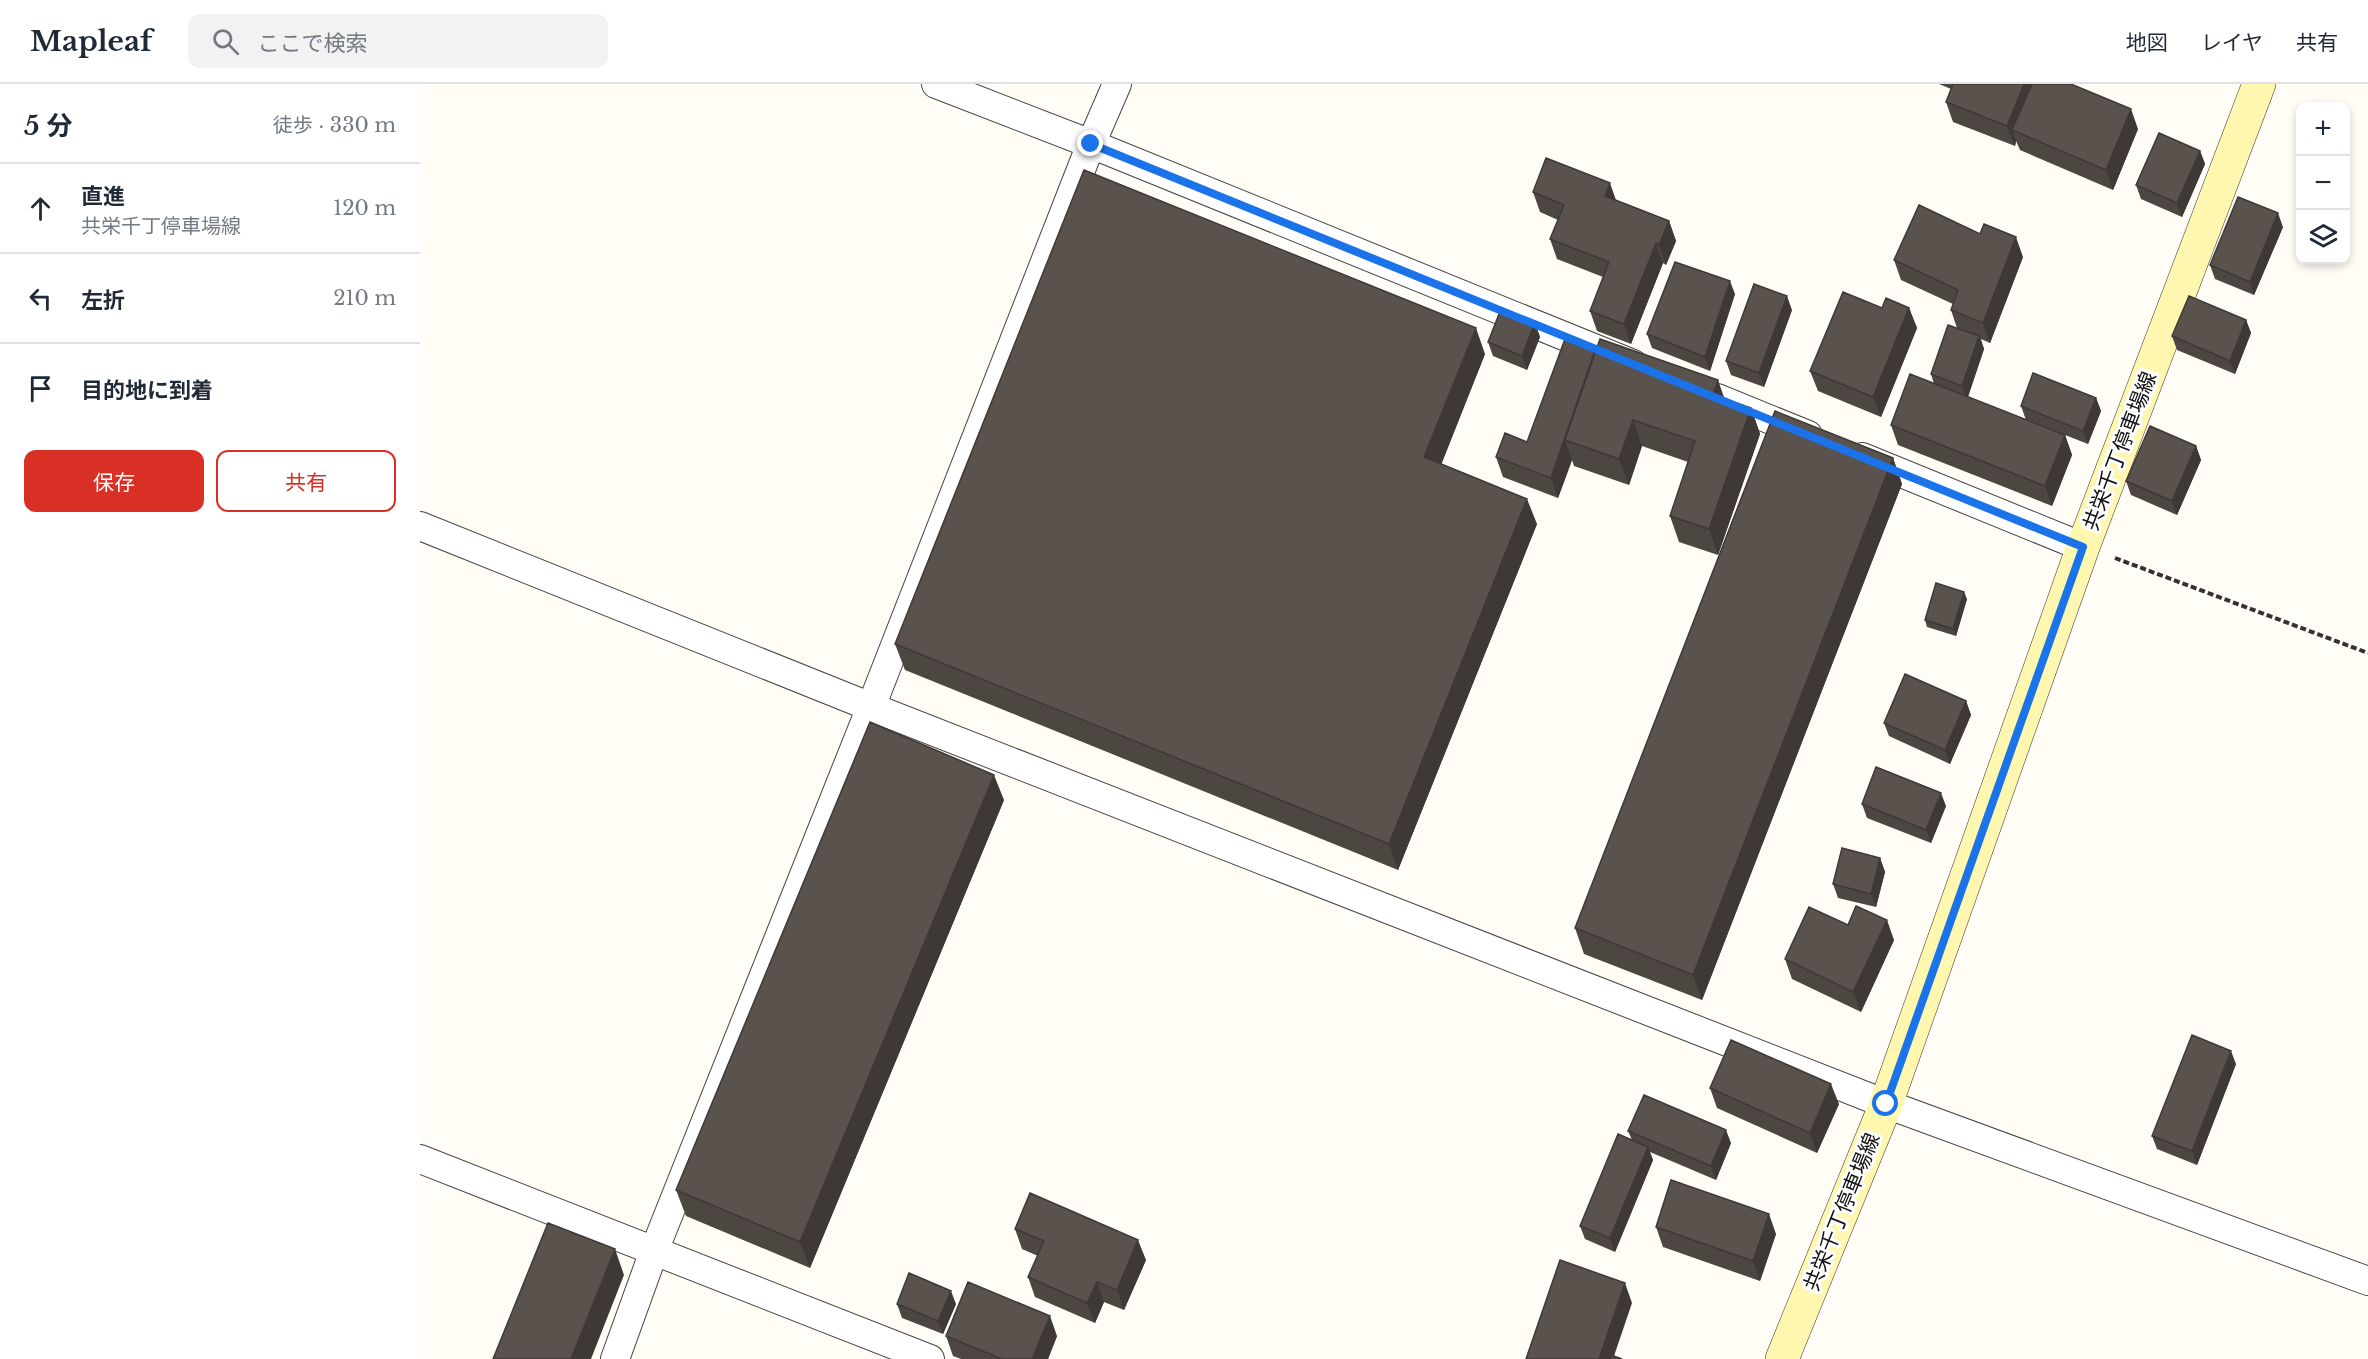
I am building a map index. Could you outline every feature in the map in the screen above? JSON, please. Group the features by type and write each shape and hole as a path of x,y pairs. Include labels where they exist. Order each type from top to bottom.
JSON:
{"main road":[{"name":"共栄千丁停車場線","path":"1782,1359 1886,1104 2083,547 2259,84"}],"street":[{"path":"936,84 1091,144 1653,372"},
{"path":"615,1359 654,1251 872,706 1091,144 1117,84"},
{"path":"1697,390 2083,547"},
{"path":"420,525 872,706 1886,1104 2368,1281"},
{"path":"420,1159 930,1359"}],"path":[{"path":"2083,547 2368,653"}],"building":[{"path":"1953,84 2024,84 2007,126 1946,102"},
{"path":"2032,84 2071,84 2131,109 2106,170 2012,130"},
{"path":"2159,133 2200,151 2177,203 2136,185"},
{"path":"1546,158 1610,183 1605,196 1669,221 1659,245 1656,243 1624,324 1590,311 1609,262 1550,239 1564,205 1533,192"},
{"path":"1084,170 1476,328 1424,457 1527,499 1389,844 895,644"},
{"path":"2238,197 2278,213 2250,282 2210,265"},
{"path":"1919,205 1980,234 1984,224 2016,237 1983,323 1951,310 1958,290 1894,260"},
{"path":"1675,262 1730,281 1705,357 1647,334"},
{"path":"1754,284 1787,296 1759,373 1726,361"},
{"path":"1843,292 1882,308 1886,298 1909,308 1873,397 1810,371"},
{"path":"2189,296 2246,320 2230,361 2172,336"},
{"path":"1501,309 1535,323 1522,356 1488,342"},
{"path":"1948,325 1979,336 1962,386 1931,374"},
{"path":"1565,339 1595,350 1551,478 1496,457 1505,433 1527,442"},
{"path":"1600,339 1718,380 1713,395 1751,408 1709,529 1670,516 1695,441 1633,420 1619,459 1565,440"},
{"path":"2033,373 2096,398 2083,431 2021,406"},
{"path":"1910,374 2065,435 2045,486 1891,425"},
{"path":"1775,411 1893,458 1693,975 1575,928"},
{"path":"2150,426 2196,446 2172,501 2126,481"},
{"path":"1936,583 1964,592 1953,629 1925,620"},
{"path":"1905,674 1966,701 1945,750 1884,723"},
{"path":"870,722 994,775 800,1242 676,1190"},
{"path":"1876,767 1941,793 1926,830 1862,804"},
{"path":"1842,848 1880,858 1871,894 1833,884"},
{"path":"1856,906 1887,920 1853,992 1785,959 1809,907 1848,925"},
{"path":"2192,1035 2231,1051 2192,1151 2152,1136"},
{"path":"1731,1040 1831,1084 1810,1133 1710,1088"},
{"path":"1644,1095 1726,1130 1711,1166 1628,1131"},
{"path":"1618,1134 1648,1147 1610,1238 1580,1226"},
{"path":"1671,1180 1769,1214 1753,1261 1656,1227"},
{"path":"1030,1193 1138,1240 1117,1290 1097,1282 1087,1303 1028,1277 1044,1241 1015,1229"},
{"path":"548,1223 615,1249 571,1359 493,1359"},
{"path":"1560,1260 1625,1283 1599,1359 1526,1359"},
{"path":"909,1273 951,1291 938,1321 897,1304"},
{"path":"968,1282 1050,1316 1032,1359 1002,1359 946,1336"},
{"path":"1611,1355 1622,1359 1610,1359"}],"route":[{"path":"1091,144 2083,547 1886,1104"}]}
